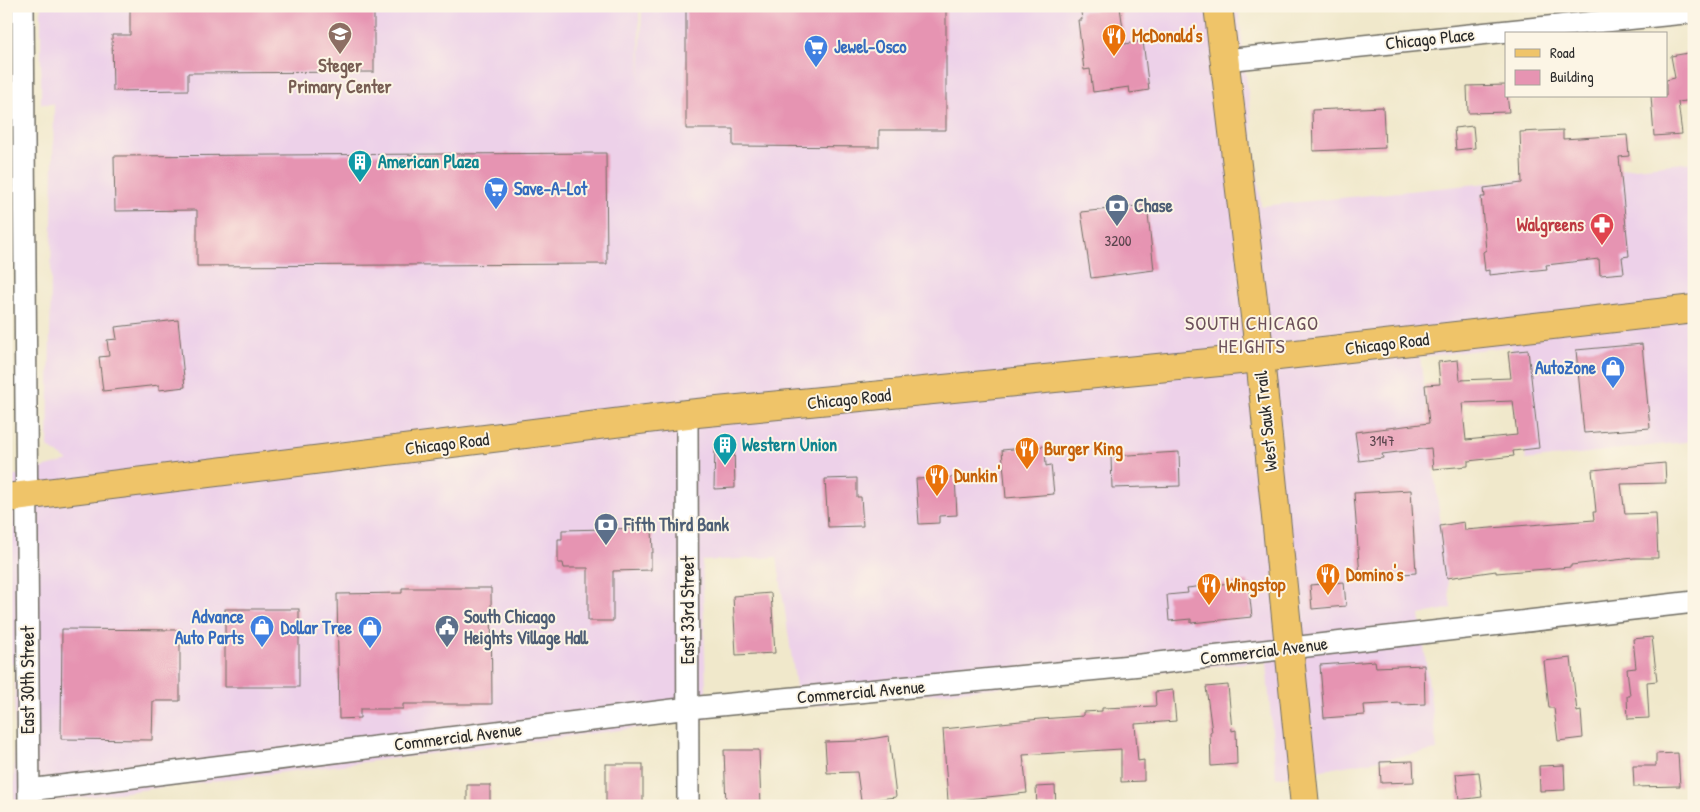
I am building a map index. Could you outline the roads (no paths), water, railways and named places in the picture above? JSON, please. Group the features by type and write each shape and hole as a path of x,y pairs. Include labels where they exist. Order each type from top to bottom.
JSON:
{"main road":[{"name":"West Sauk Trail","path":"1218,6 1260,358 1305,806"},
{"name":"Chicago Road","path":"16,496 687,414 1260,358 1694,309"}],"street":[{"name":"East 30th Street","path":"23,6 15,41 16,496 29,798"},
{"name":"Chicago Place","path":"1225,60 1694,12"},
{"name":"East 33rd Street","path":"687,414 688,806"},
{"name":"Commercial Avenue","path":"29,798 689,708 1141,666 1694,602"}],"place":[{"name":"Steger Primary Center","path":"340,55"},
{"name":"McDonald's","path":"1114,57"},
{"name":"Jewel-Osco","path":"816,68"},
{"name":"American Plaza","path":"360,183"},
{"name":"Save-A-Lot","path":"496,210"},
{"name":"Chase","path":"1117,227"},
{"name":"Walgreens","path":"1602,246"},
{"name":"AutoZone","path":"1613,389"},
{"name":"Western Union","path":"725,466"},
{"name":"Burger King","path":"1027,470"},
{"name":"Dunkin'","path":"937,497"},
{"name":"Fifth Third Bank","path":"606,546"},
{"name":"Domino's","path":"1328,596"},
{"name":"Wingstop","path":"1209,606"},
{"name":"Advance Auto Parts","path":"262,648"},
{"name":"South Chicago Heights Village Hall","path":"447,648"},
{"name":"Dollar Tree","path":"370,649"}],"district":[{"name":"SOUTH CHICAGO HEIGHTS","path":"1252,334"}]}
